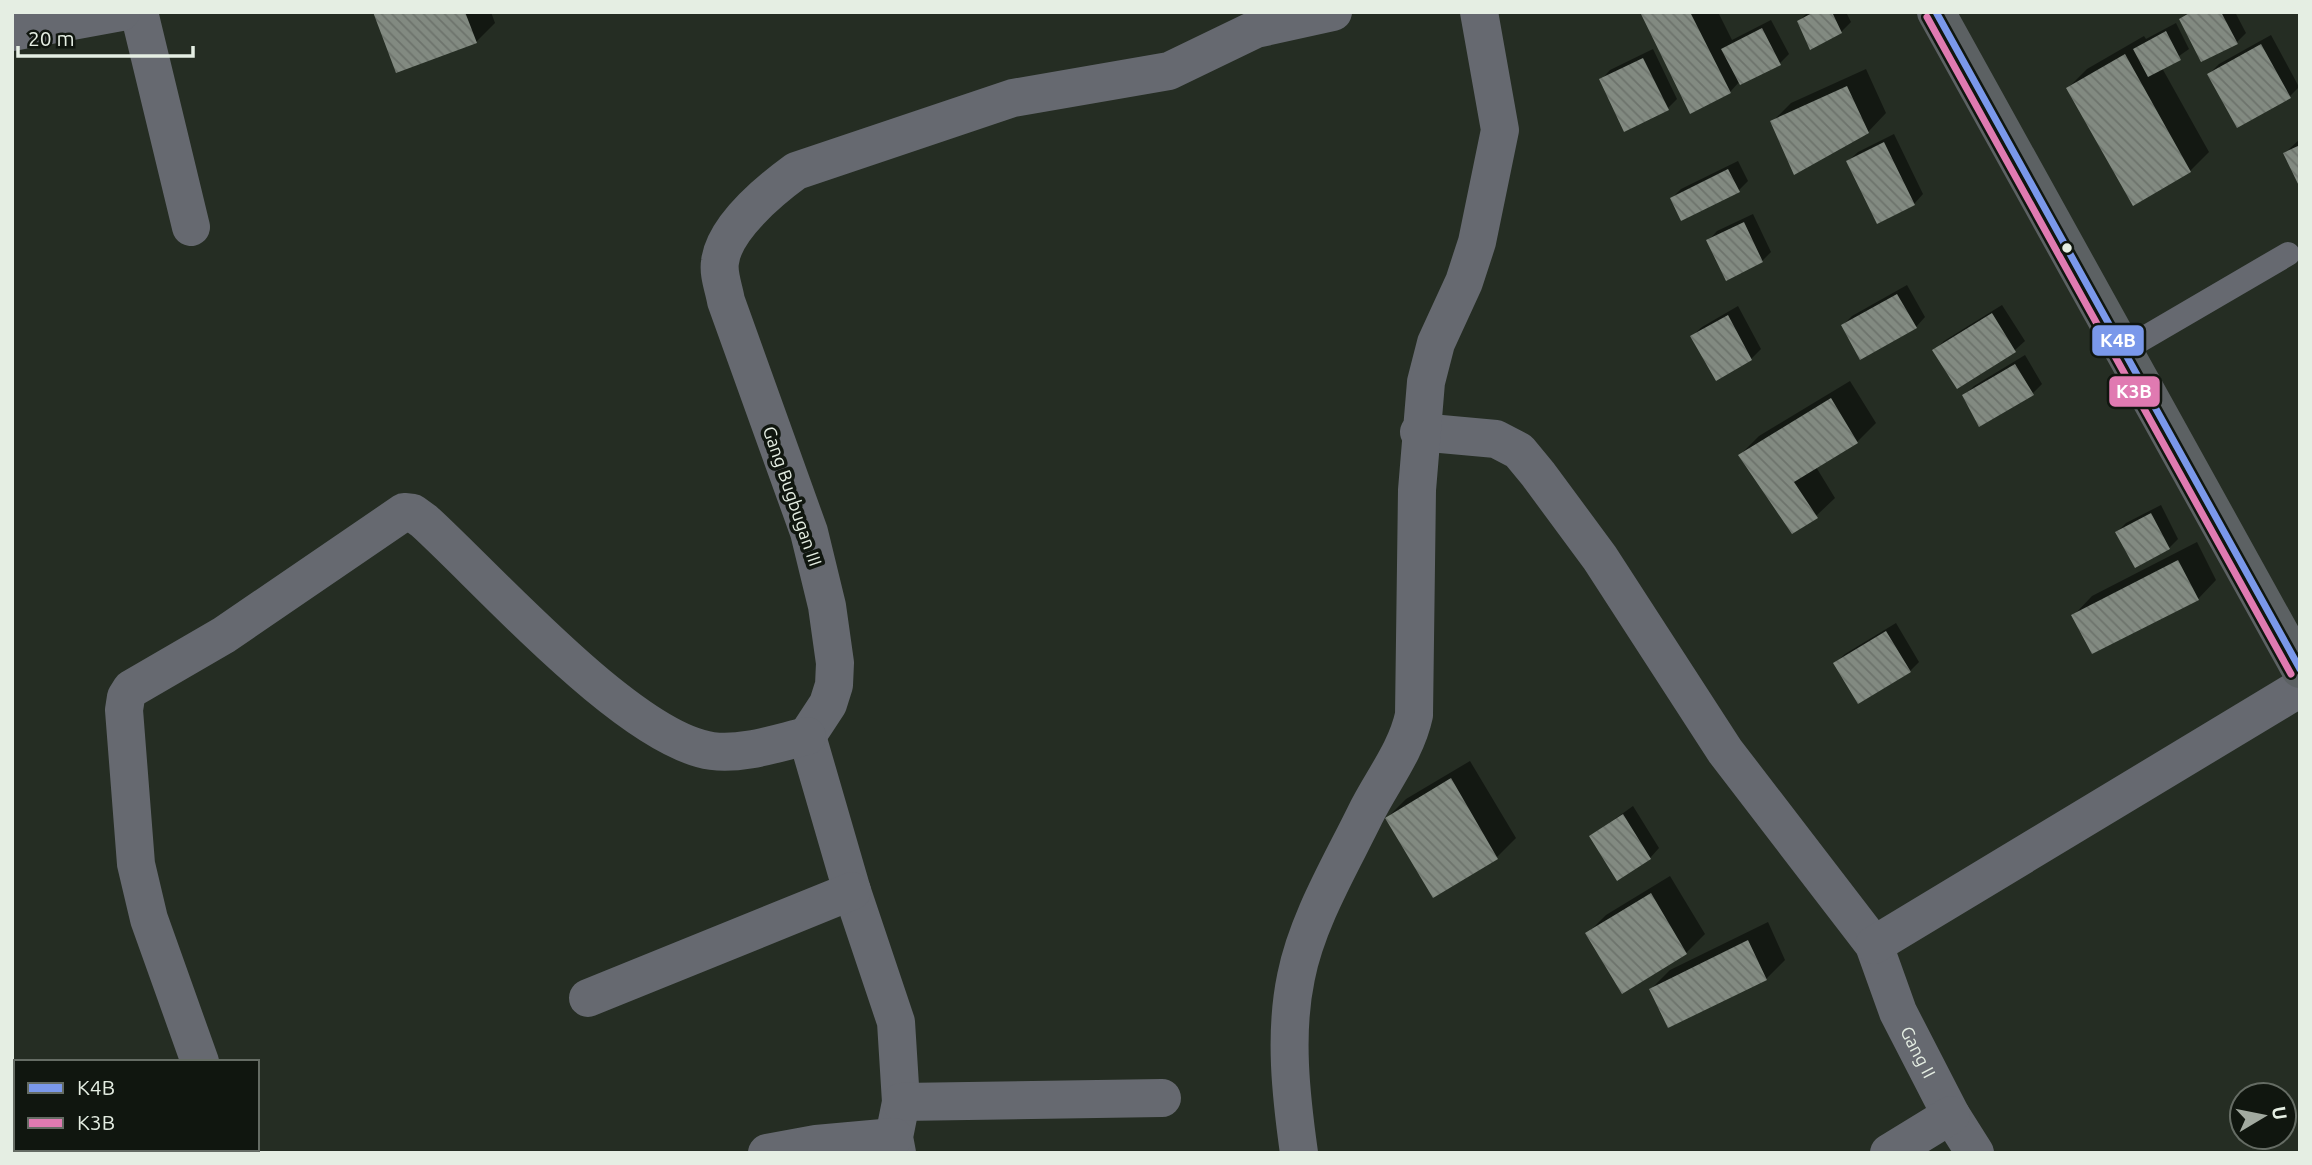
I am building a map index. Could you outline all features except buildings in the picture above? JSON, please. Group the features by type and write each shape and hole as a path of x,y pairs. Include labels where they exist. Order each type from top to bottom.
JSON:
{"main road":[{"path":"1936,12 2300,669"}],"street":[{"path":"12,32 121,12"},
{"path":"139,12 191,227"},
{"name":"Gang Bugbugan III","path":"807,736 828,704 834,685 835,663 827,606 809,532 730,313 719,264 727,241 767,192 796,171 1013,98 1169,71 1256,29 1333,12"},
{"path":"1299,1153 1289,1049 1296,975 1306,943 1338,870 1379,786 1410,732 1414,715 1413,647 1419,432 1436,344 1464,282 1477,242 1500,130 1479,12"},
{"name":"Gang II","path":"1419,432 1496,439 1519,451 1600,558 1725,751 1874,945 1898,1012 1951,1115 1975,1153"},
{"path":"199,1060 149,919 136,864 125,697 131,689 224,635 404,512 414,513 599,687 688,744 728,752 807,736 852,891 896,1021 897,1131"},
{"path":"1874,945 2300,688"},
{"path":"588,998 852,891"},
{"path":"767,1153 897,1131 1162,1098"},
{"path":"1889,1153 1951,1115"}],"lane":[{"path":"2122,351 2288,254"}],"transit line":[{"name":"K4B","path":"1936,12 2300,669"},
{"name":"K3B","path":"1927,17 2291,674"}]}
